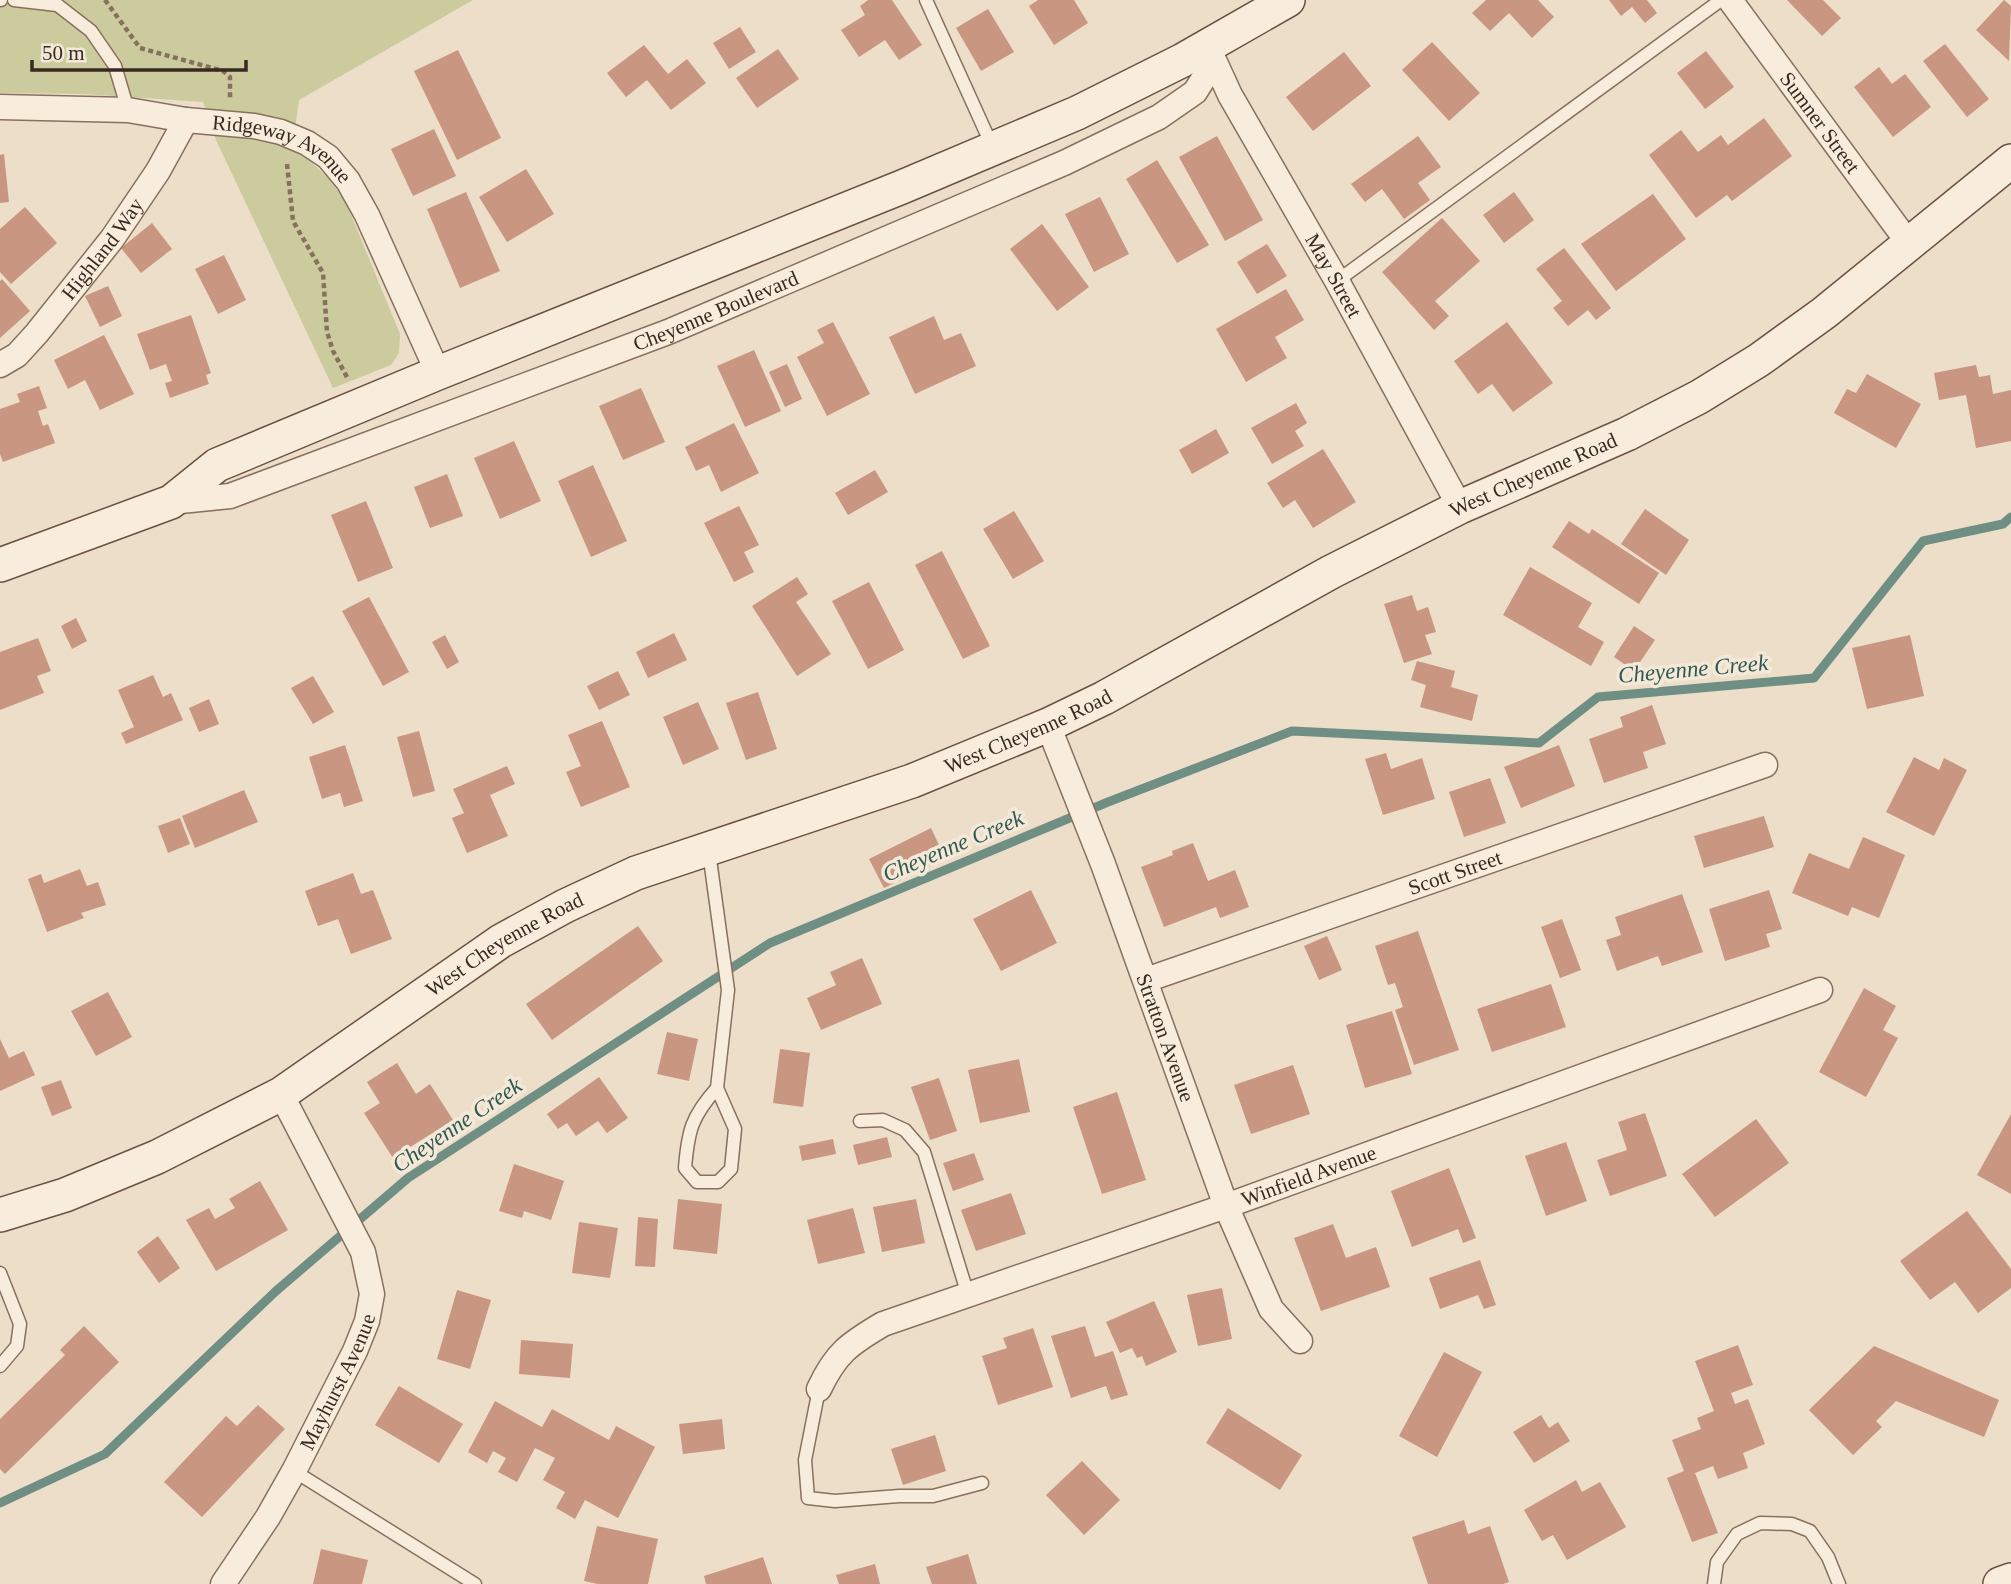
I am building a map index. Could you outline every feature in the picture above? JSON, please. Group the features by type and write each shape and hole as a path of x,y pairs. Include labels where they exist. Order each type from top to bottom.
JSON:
{"street":[{"name":"Cheyenne Boulevard","path":"171,502 217,465 1077,113 1289,0"},
{"name":"Sumner Street","path":"1730,0 1910,245"},
{"name":"Cheyenne Boulevard","path":"0,565 171,502 230,496 668,332 1064,163 1160,117 1195,92 1205,76 1207,45"},
{"name":"May Street","path":"1207,45 1230,95 1337,281 1460,507"},
{"name":"Ridgeway Avenue","path":"0,107 128,110 186,120 254,126 281,132 307,143 328,157 348,181 367,215 438,373"},
{"name":"Highland Way","path":"0,365 17,355 37,333 112,239 158,171 186,120"},
{"name":"West Cheyenne Road","path":"0,1215 65,1195 157,1157 281,1094 501,942 530,924 636,873 912,782 1048,725 1104,698 1331,572 1460,507 1627,435 1699,397 1759,360 1824,313 2011,161"},
{"name":"Stratton Avenue","path":"1048,725 1146,980 1226,1206 1272,1309 1300,1341"},
{"name":"Scott Street","path":"1146,980 1765,765"},
{"name":"Winfield Avenue","path":"819,1389 829,1368 849,1344 883,1324 1226,1206 1820,990"},
{"name":"Mayhurst Avenue","path":"223,1584 268,1517 294,1471 355,1351 367,1321 372,1294 369,1271 359,1245 281,1094"},
{"path":"2000,1584 2011,1580"}],"lane":[{"path":"14,0 54,3 91,31 115,66 128,110"},
{"path":"926,0 993,149"},
{"path":"1337,281 1721,0"},
{"path":"709,848 729,990 718,1088 735,1129 731,1169 719,1182 696,1182 685,1168 688,1135 701,1106 718,1088"},
{"path":"860,1121 883,1120 905,1130 923,1152 968,1294"},
{"path":"0,1273 20,1324 17,1346 0,1366"},
{"path":"819,1389 805,1460 808,1498 835,1501 933,1496 982,1483"},
{"path":"294,1471 475,1584"},
{"path":"1714,1584 1717,1562 1737,1534 1760,1523 1792,1524 1810,1531 1828,1557 1839,1584"}],"path":[{"path":"105,0 140,48 223,71 230,77 230,102"},
{"path":"286,161 293,221 324,273 327,332 333,351 361,405"}],"green space":[{"path":"0,0 473,0 299,100 292,150 309,160 329,179 345,200 400,334 399,353 391,365 333,388 216,140 203,102 84,94 0,93"}],"building":[{"path":"868,0 892,0 922,45 899,60 885,40 859,57 841,30 865,15 860,6"},
{"path":"1038,0 1074,0 1088,23 1054,45 1029,6"},
{"path":"1486,0 1538,0 1554,17 1532,38 1509,13 1490,31 1472,13"},
{"path":"1609,0 1647,0 1657,13 1645,23 1632,7 1621,16"},
{"path":"1787,0 1823,0 1841,18 1822,36"},
{"path":"2004,0 2011,6 2009,61 1976,30"},
{"path":"988,9 1014,52 981,71 956,28"},
{"path":"740,27 756,52 729,69 713,43"},
{"path":"1432,42 1480,93 1449,121 1402,70"},
{"path":"1945,44 1989,99 1967,117 1923,61"},
{"path":"644,45 668,74 687,59 706,83 671,110 647,80 626,97 607,73"},
{"path":"778,49 799,79 757,108 736,78"},
{"path":"458,50 501,138 457,160 414,71"},
{"path":"1706,51 1734,87 1705,109 1677,73"},
{"path":"1344,52 1371,86 1313,131 1286,97"},
{"path":"1879,67 1892,84 1905,74 1931,107 1893,137 1854,87"},
{"path":"1764,118 1792,156 1732,201 1727,195 1696,218 1649,155 1681,130 1698,152 1721,135 1728,145"},
{"path":"434,129 456,176 413,196 391,149"},
{"path":"1217,136 1263,220 1225,241 1179,157"},
{"path":"1418,136 1441,167 1418,183 1430,200 1404,219 1382,189 1365,202 1351,184"},
{"path":"4,154 9,202 0,203 0,155"},
{"path":"1157,160 1209,245 1177,263 1126,179"},
{"path":"526,169 554,214 507,242 479,197"},
{"path":"466,192 500,271 460,288 427,209"},
{"path":"1514,192 1534,220 1504,243 1483,215"},
{"path":"1653,194 1686,239 1616,291 1581,244"},
{"path":"1100,197 1129,254 1094,272 1065,214"},
{"path":"25,207 57,243 11,284 0,272 0,229"},
{"path":"1442,218 1480,261 1435,301 1449,316 1434,330 1382,272"},
{"path":"152,223 172,249 141,273 121,248"},
{"path":"1042,224 1089,287 1057,311 1010,249"},
{"path":"1267,244 1287,276 1257,294 1237,262"},
{"path":"1564,248 1611,308 1596,320 1588,310 1568,326 1553,308 1562,301 1536,269"},
{"path":"224,255 246,300 218,314 195,269"},
{"path":"2,279 30,311 0,338 0,281"},
{"path":"108,286 122,316 100,327 85,296"},
{"path":"1286,289 1304,320 1275,337 1287,358 1246,382 1216,329"},
{"path":"191,315 211,373 206,375 209,384 170,398 165,383 172,381 166,364 150,370 137,334"},
{"path":"934,316 944,340 961,333 976,366 915,394 889,337"},
{"path":"833,322 870,394 827,416 797,357 824,343 817,330"},
{"path":"1507,322 1553,383 1513,412 1492,384 1478,394 1454,361"},
{"path":"104,335 134,394 100,410 85,380 68,389 54,360"},
{"path":"754,350 781,411 745,427 717,366"},
{"path":"787,364 802,399 785,407 769,372"},
{"path":"1976,365 1979,377 1990,375 1993,394 2011,390 2011,441 1976,448 1966,395 1939,400 1934,373"},
{"path":"1867,374 1921,404 1896,448 1834,413 1847,389 1856,393"},
{"path":"39,386 47,408 38,411 43,426 48,424 55,443 3,462 0,454 0,409 20,402 17,394"},
{"path":"641,388 665,442 623,460 599,406"},
{"path":"1296,403 1307,423 1295,431 1304,446 1272,464 1251,428"},
{"path":"734,423 759,473 721,492 709,465 696,471 685,447"},
{"path":"1216,429 1229,453 1192,474 1179,450"},
{"path":"514,441 541,501 500,519 474,458"},
{"path":"1323,449 1356,502 1313,528 1295,500 1283,508 1267,483"},
{"path":"593,465 627,541 591,557 558,481"},
{"path":"875,470 888,492 848,515 835,493"},
{"path":"447,474 463,516 430,528 414,487"},
{"path":"366,501 393,568 358,582 331,515"},
{"path":"739,506 759,545 744,552 754,572 734,582 704,523"},
{"path":"1645,509 1689,540 1666,575 1621,544"},
{"path":"1014,511 1044,561 1013,579 983,529"},
{"path":"1569,521 1589,534 1592,529 1659,573 1639,604 1552,547"},
{"path":"942,551 990,646 963,659 915,565"},
{"path":"1530,567 1592,603 1578,627 1604,642 1591,666 1503,615"},
{"path":"797,577 808,594 796,602 831,654 797,676 752,606"},
{"path":"869,582 904,650 868,669 832,601"},
{"path":"1412,595 1417,611 1428,607 1436,632 1425,635 1432,654 1404,663 1384,604"},
{"path":"369,597 409,672 383,686 342,611"},
{"path":"76,618 87,641 72,649 61,626"},
{"path":"1634,626 1655,640 1634,671 1614,657"},
{"path":"674,633 687,660 648,678 636,652"},
{"path":"445,635 459,662 447,669 432,642"},
{"path":"1910,635 1924,696 1867,709 1852,648"},
{"path":"38,638 51,671 37,676 44,693 0,710 0,652"},
{"path":"1417,661 1455,671 1451,687 1478,695 1472,721 1420,707 1426,685 1411,680"},
{"path":"618,671 630,695 599,710 587,686"},
{"path":"153,675 163,697 171,693 183,720 126,744 121,733 134,727 118,690"},
{"path":"313,676 334,712 313,724 291,688"},
{"path":"758,692 777,749 746,760 726,703"},
{"path":"209,699 219,724 199,732 189,708"},
{"path":"698,702 719,749 683,765 663,717"},
{"path":"1652,705 1666,744 1643,752 1648,768 1604,783 1589,739 1623,727 1620,717"},
{"path":"602,721 630,787 581,807 566,772 581,766 568,735"},
{"path":"419,731 435,791 413,797 397,737"},
{"path":"345,745 363,801 344,807 340,793 322,799 309,757"},
{"path":"1559,745 1575,786 1521,808 1504,767"},
{"path":"1386,753 1391,769 1422,758 1435,799 1383,815 1365,759"},
{"path":"1914,757 1939,770 1944,758 1967,770 1934,836 1886,812"},
{"path":"507,766 515,784 490,795 508,836 467,853 452,818 464,813 453,789"},
{"path":"1490,778 1506,823 1464,837 1449,792"},
{"path":"244,790 258,822 195,848 182,816"},
{"path":"1764,816 1774,847 1704,868 1694,836"},
{"path":"180,818 190,844 168,853 158,826"},
{"path":"931,828 945,858 884,888 869,859"},
{"path":"1863,837 1905,855 1879,918 1852,907 1848,916 1792,893 1809,853 1849,869"},
{"path":"1193,843 1208,881 1235,870 1249,907 1220,918 1216,907 1164,927 1141,867 1173,855 1172,851"},
{"path":"80,869 87,886 98,882 106,905 81,913 84,918 47,932 28,879 41,874 44,883"},
{"path":"353,873 361,894 373,890 392,939 351,954 338,919 318,926 305,891"},
{"path":"1031,890 1057,943 1001,971 973,919"},
{"path":"1769,890 1782,929 1766,934 1770,947 1725,961 1709,909"},
{"path":"1682,894 1703,952 1662,966 1658,956 1617,971 1606,940 1621,935 1615,917"},
{"path":"1562,919 1581,970 1560,978 1541,927"},
{"path":"638,926 663,961 552,1040 526,1004"},
{"path":"1418,931 1459,1050 1414,1065 1395,1010 1403,1007 1395,983 1388,985 1375,946"},
{"path":"1327,936 1342,970 1319,980 1304,946"},
{"path":"862,958 882,1004 821,1030 807,998 836,985 830,972"},
{"path":"1551,984 1566,1027 1492,1052 1477,1009"},
{"path":"1864,988 1896,1006 1883,1030 1898,1038 1866,1097 1819,1072"},
{"path":"108,992 132,1037 96,1056 71,1011"},
{"path":"1392,1011 1412,1074 1365,1088 1346,1025"},
{"path":"667,1032 698,1039 689,1081 657,1074"},
{"path":"0,1039 9,1058 24,1051 35,1075 0,1091"},
{"path":"780,1049 810,1053 803,1107 773,1103"},
{"path":"1019,1059 1030,1112 980,1123 968,1070"},
{"path":"397,1063 416,1094 430,1084 453,1120 393,1158 364,1113 380,1103 367,1082"},
{"path":"1293,1065 1310,1114 1251,1134 1234,1085"},
{"path":"599,1077 628,1118 607,1133 598,1121 576,1136 567,1123 558,1129 547,1114"},
{"path":"939,1078 957,1131 930,1140 911,1087"},
{"path":"61,1080 72,1108 52,1116 41,1087"},
{"path":"1117,1092 1146,1180 1102,1194 1073,1107"},
{"path":"1645,1113 1667,1176 1610,1196 1597,1160 1627,1150 1618,1122"},
{"path":"2011,1114 2011,1194 1977,1175"},
{"path":"1756,1119 1789,1163 1715,1217 1682,1174"},
{"path":"887,1137 892,1157 858,1165 853,1145"},
{"path":"833,1139 836,1154 802,1161 799,1146"},
{"path":"1566,1142 1587,1201 1546,1216 1525,1156"},
{"path":"974,1153 984,1180 953,1191 943,1163"},
{"path":"514,1164 564,1181 551,1220 524,1211 522,1218 499,1211"},
{"path":"1449,1168 1476,1238 1463,1243 1458,1229 1412,1247 1391,1191"},
{"path":"260,1181 288,1230 216,1271 186,1220 209,1208 215,1219 235,1208 229,1199"},
{"path":"1011,1193 1026,1234 976,1251 961,1210"},
{"path":"678,1199 722,1204 717,1254 673,1249"},
{"path":"916,1199 925,1243 882,1252 873,1207"},
{"path":"853,1208 865,1253 818,1264 807,1220"},
{"path":"1967,1211 2011,1269 2011,1288 1978,1313 1955,1282 1930,1300 1900,1261"},
{"path":"638,1217 658,1219 655,1267 635,1266"},
{"path":"579,1222 618,1228 610,1278 572,1273"},
{"path":"1333,1224 1346,1258 1376,1247 1390,1287 1321,1311 1294,1238"},
{"path":"158,1236 180,1268 159,1283 137,1252"},
{"path":"1480,1260 1496,1305 1484,1309 1478,1295 1440,1309 1429,1278"},
{"path":"1222,1288 1232,1339 1198,1346 1187,1295"},
{"path":"457,1290 491,1300 470,1369 437,1359"},
{"path":"1154,1301 1177,1352 1146,1366 1142,1356 1137,1358 1132,1348 1120,1353 1106,1322"},
{"path":"84,1326 119,1362 5,1474 0,1469 0,1419 65,1355 60,1350"},
{"path":"1085,1326 1095,1357 1113,1351 1128,1395 1111,1400 1106,1386 1071,1398 1051,1336"},
{"path":"1033,1328 1053,1387 998,1405 982,1356 1007,1348 1003,1338"},
{"path":"521,1340 573,1344 570,1378 519,1374"},
{"path":"1738,1345 1753,1385 1731,1393 1735,1404 1748,1399 1765,1444 1743,1453 1748,1468 1718,1479 1713,1466 1695,1473 1718,1533 1692,1542 1667,1478 1684,1471 1672,1440 1701,1429 1697,1418 1714,1411 1695,1361"},
{"path":"1874,1346 1999,1400 1984,1437 1896,1401 1876,1421 1882,1427 1853,1455 1809,1410"},
{"path":"1444,1352 1482,1372 1437,1457 1399,1436"},
{"path":"399,1386 463,1424 439,1463 375,1425"},
{"path":"495,1401 542,1427 552,1409 609,1440 616,1426 655,1447 618,1518 585,1500 575,1519 556,1508 565,1492 543,1480 555,1458 535,1448 517,1482 498,1472 506,1458 493,1451 487,1463 468,1452"},
{"path":"258,1405 285,1429 202,1517 164,1482 226,1416 237,1426"},
{"path":"1228,1408 1302,1455 1280,1490 1206,1443"},
{"path":"1541,1415 1549,1428 1558,1422 1570,1441 1534,1463 1513,1432"},
{"path":"722,1419 725,1449 683,1454 679,1424"},
{"path":"935,1435 946,1471 903,1485 891,1449"},
{"path":"1082,1461 1120,1500 1084,1535 1046,1495"},
{"path":"1576,1480 1582,1492 1600,1482 1626,1527 1567,1560 1553,1535 1542,1541 1524,1510"},
{"path":"1464,1520 1468,1534 1490,1526 1509,1582 1428,1584 1412,1537"},
{"path":"597,1526 658,1539 648,1584 598,1584 584,1581"},
{"path":"321,1549 368,1560 362,1584 313,1584"},
{"path":"968,1554 977,1584 932,1584 926,1567"},
{"path":"763,1557 772,1584 706,1584 704,1576"},
{"path":"875,1564 880,1584 839,1584 836,1575"}],"waterway":[{"name":"Cheyenne Creek","path":"0,1503 105,1454 276,1291 408,1178 770,943 1108,802 1292,731 1539,743 1598,697 1814,678 1923,541 2003,524 2011,517"}]}
